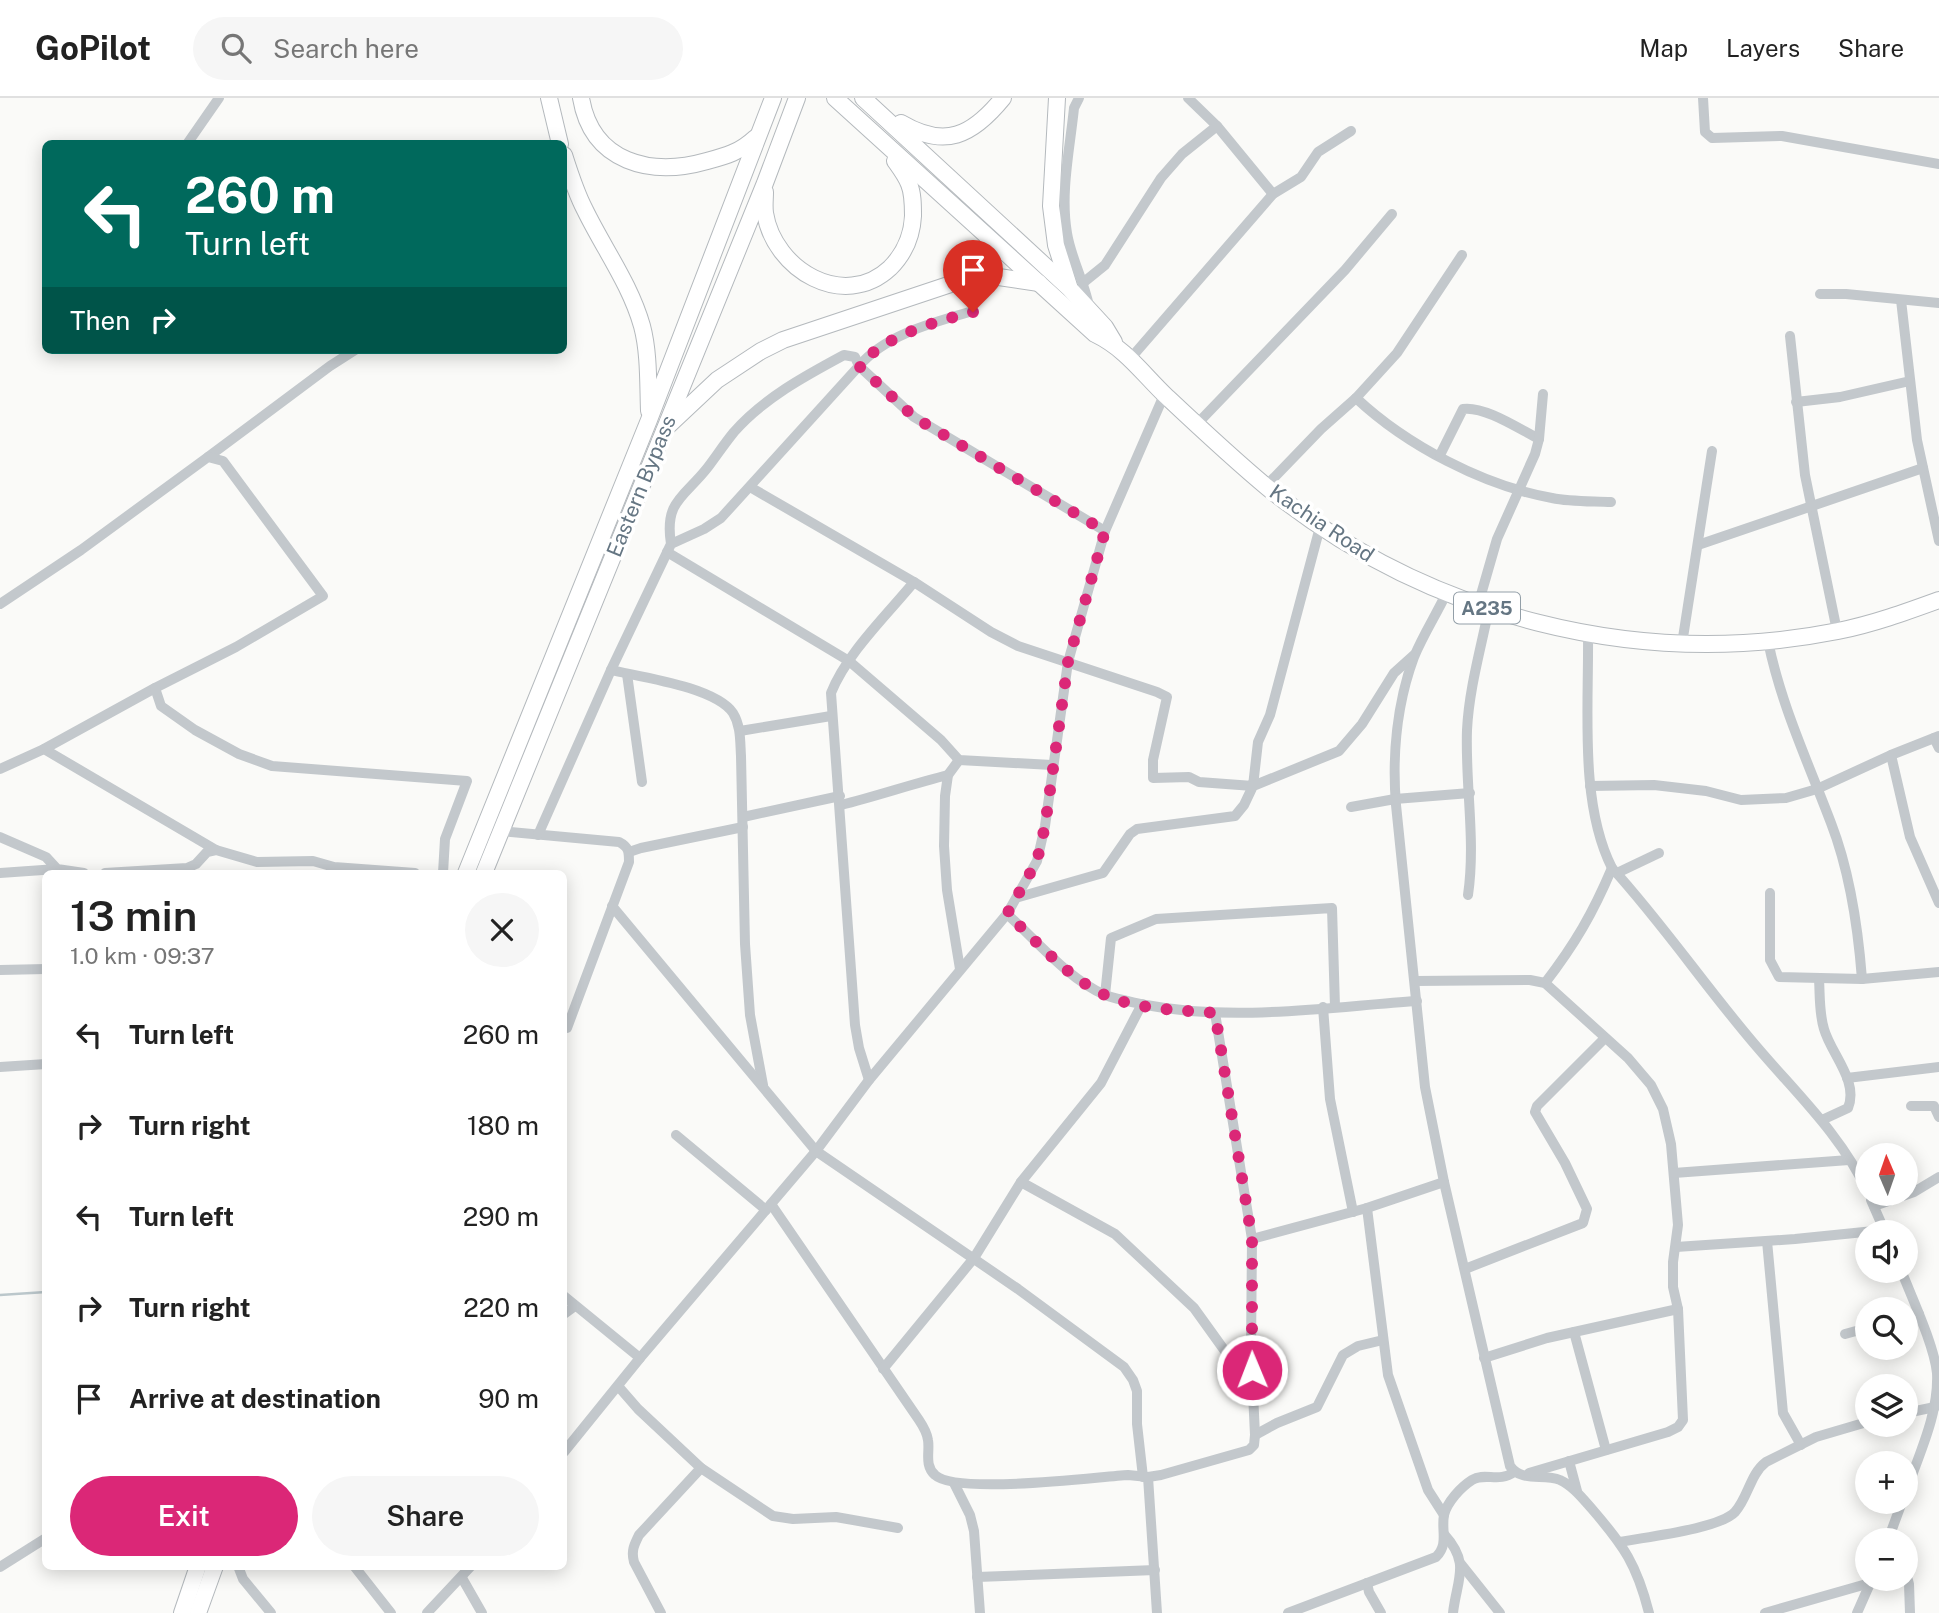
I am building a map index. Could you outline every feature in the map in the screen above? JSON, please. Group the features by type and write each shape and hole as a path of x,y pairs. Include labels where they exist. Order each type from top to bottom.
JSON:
{"highway":[{"path":"549,98 559,140"},
{"path":"582,98 598,139 612,152 628,161 649,167 681,167 729,156 743,149 756,136"},
{"name":"Eastern Bypass","path":"467,870 649,420 756,136 773,98"},
{"name":"Eastern Bypass","path":"485,870 765,183 797,98"},
{"name":"Kachia Road","path":"835,98 1095,334 1115,344 1164,395 1266,486 1320,527 1379,562 1446,594 1588,635 1638,642 1682,644 1768,642 1837,631 1868,624 1939,600"},
{"path":"863,98 917,133 935,138 968,130 982,121 1003,98"},
{"name":"A235","path":"863,98 1077,285 1090,311 1105,327 1115,344"},
{"path":"1057,98 1051,206 1056,245 1077,285"},
{"path":"765,183 765,213 771,232 793,263 809,277 823,284 844,287 865,284 883,274 897,261 908,245 912,228 913,203 909,184 887,146"},
{"path":"567,163 584,208 625,281 637,310 646,349 649,420"},
{"path":"663,430 740,363 783,340 969,278 992,276 1039,283"},
{"path":"182,1613 197,1570"},
{"path":"198,1613 214,1570"}],"street":[{"path":"190,140 219,98"},
{"path":"1079,98 1074,108 1065,212 1077,285 1105,265 1161,177 1182,154 1217,126"},
{"path":"1188,98 1217,126 1273,194"},
{"path":"1703,98 1705,132 1712,138 1782,136 1939,164"},
{"path":"1130,359 1273,194 1301,177 1318,152 1351,131"},
{"path":"1197,424 1345,270 1392,214"},
{"path":"1266,486 1321,429 1356,398 1397,353 1462,255"},
{"path":"1820,294 1939,303"},
{"path":"1902,300 1917,440 1939,541"},
{"path":"669,548 712,524 750,487 798,430 869,354 891,341 943,320 973,312"},
{"path":"1790,336 1802,452 1837,631"},
{"path":"0,604 81,550 349,354"},
{"path":"538,835 611,670 669,548 668,527 673,505 707,469 735,431 768,400 844,355 855,357 859,366 914,417 1105,531"},
{"path":"1796,402 1840,397 1910,381"},
{"path":"1468,895 1473,866 1467,730 1470,697 1497,539 1539,439 1543,394"},
{"path":"567,1448 816,1151 869,1080 1019,897 1037,861 1045,826 1068,662 1105,531 1164,395"},
{"path":"1356,398 1387,425 1466,470 1519,491 1554,499 1611,502"},
{"path":"1440,455 1464,409 1483,412 1539,439"},
{"path":"1682,644 1712,451"},
{"path":"0,769 44,749 155,688 236,648 323,596 223,461 208,457"},
{"path":"1698,545 1923,468"},
{"path":"750,487 1018,646 1167,697 1153,760 1153,778 1189,777 1199,782 1253,786 1339,751 1362,724 1394,673 1415,655"},
{"path":"1019,897 1103,873 1130,834 1137,829 1235,816 1244,805 1253,786 1258,742 1270,715 1320,527"},
{"path":"669,548 849,661 942,740 959,760 1052,765"},
{"path":"869,1080 855,1025 831,693 838,676 849,661 914,582"},
{"path":"1446,594 1415,655 1398,722 1394,760 1395,799 1425,1087 1444,1182 1510,1466 1518,1474 1556,1478 1577,1493 1620,1542 1642,1583 1649,1613"},
{"path":"1588,635 1590,786 1601,846 1614,870 1756,1046 1822,1120 1855,1168"},
{"path":"1768,642 1782,697 1831,824 1845,869 1859,942 1862,979"},
{"path":"611,670 711,696 727,705 735,716 740,731 745,944 750,1015 763,1085"},
{"path":"627,674 642,782"},
{"path":"155,688 161,706 195,730 239,754 272,766 467,781 445,839 443,870"},
{"path":"740,731 831,716"},
{"path":"1590,786 1617,783 1654,785 1706,791 1741,800 1786,798 1817,789 1891,755 1937,741"},
{"path":"44,749 216,850 257,862 313,861 334,867 374,870"},
{"path":"1891,755 1910,837 1939,903"},
{"path":"959,760 948,775 943,846 960,970"},
{"path":"629,852 840,800 895,792 948,775"},
{"path":"1351,807 1395,799 1470,793"},
{"path":"501,831 619,842 626,845 629,852 629,862 567,1028"},
{"path":"0,837 46,857 57,869"},
{"path":"155,870 187,868 196,864 207,852 216,850"},
{"path":"1545,983 1574,946 1614,870 1659,853"},
{"path":"0,873 42,870"},
{"path":"43,870 64,870"},
{"path":"1770,893 1770,960 1779,977 1862,979 1939,972"},
{"path":"612,906 816,1151 974,1258 1124,1367 1137,1391 1137,1424 1146,1477 1157,1613"},
{"path":"1105,995 1111,938 1140,925 1156,919 1332,908 1335,1007"},
{"path":"1007,914 1074,976 1105,995 1142,1004 1215,1013 1417,1001"},
{"path":"0,970 42,969"},
{"path":"1819,979 1821,1020 1847,1078 1851,1098 1848,1108 1822,1120"},
{"path":"1288,1613 1436,1557 1441,1551 1444,1515 1458,1493 1472,1480 1481,1477 1502,1478 1569,1461 1668,1432 1678,1427 1683,1420 1678,1310 1673,1287 1678,1225 1674,1173 1663,1109 1651,1085 1628,1058 1545,983 1531,980 1415,981"},
{"path":"883,1369 974,1258 1021,1182 1101,1083 1142,1004"},
{"path":"1323,1007 1330,1099 1353,1212"},
{"path":"676,1135 769,1207 926,1433 929,1442 928,1462 933,1473 954,1483 1000,1484 1128,1475 1146,1477 1249,1450 1254,1445 1252,1239 1215,1013"},
{"path":"1465,1269 1583,1223 1587,1218 1587,1209 1570,1174 1535,1112 1537,1105 1605,1038"},
{"path":"0,1067 42,1064"},
{"path":"1847,1078 1939,1067"},
{"path":"1911,1106 1934,1106 1939,1117"},
{"path":"1674,1173 1849,1160"},
{"path":"1918,1190 1939,1177"},
{"path":"1021,1182 1115,1234 1194,1308 1253,1390"},
{"path":"1252,1239 1367,1208 1444,1182"},
{"path":"1874,1206 1880,1220"},
{"path":"1367,1208 1388,1375 1428,1490 1444,1515"},
{"path":"1676,1247 1855,1234"},
{"path":"1766,1241 1783,1413 1801,1445"},
{"path":"1906,1283 1938,1371 1935,1406 1918,1456"},
{"path":"567,1299 640,1358"},
{"path":"567,1312 575,1306"},
{"path":"1485,1358 1574,1332 1678,1310"},
{"path":"1844,1334 1855,1331"},
{"path":"1574,1332 1606,1450"},
{"path":"1255,1435 1317,1407 1343,1354 1358,1346 1383,1340"},
{"path":"618,1386 638,1409 701,1468 773,1516 793,1519 836,1517 898,1528"},
{"path":"1918,1410 1935,1406"},
{"path":"1620,1542 1708,1525 1732,1515 1760,1466 1816,1437 1855,1426"},
{"path":"1569,1461 1577,1493"},
{"path":"661,1613 634,1562 634,1545 639,1535 701,1468"},
{"path":"954,1483 974,1531 980,1613"},
{"path":"1893,1528 1898,1514"},
{"path":"1444,1534 1455,1546 1461,1564 1500,1613"},
{"path":"0,1567 42,1541"},
{"path":"1452,1613 1461,1564"},
{"path":"240,1570 243,1579 271,1613"},
{"path":"357,1570 391,1613"},
{"path":"426,1613 468,1570"},
{"path":"977,1577 1154,1570"},
{"path":"461,1578 482,1613"},
{"path":"1367,1583 1374,1603 1381,1613"},
{"path":"1765,1613 1855,1586"},
{"path":"1857,1613 1867,1591"},
{"path":"1909,1591 1910,1613"}],"waterway":[{"path":"0,1295 42,1292"}],"route":[{"path":"973,312 943,320 891,341 869,354 859,366 914,417 1105,531 1068,662 1045,826 1037,861 1007,914 1074,976 1105,995 1163,1008 1215,1013 1252,1239 1252,1370"}]}
